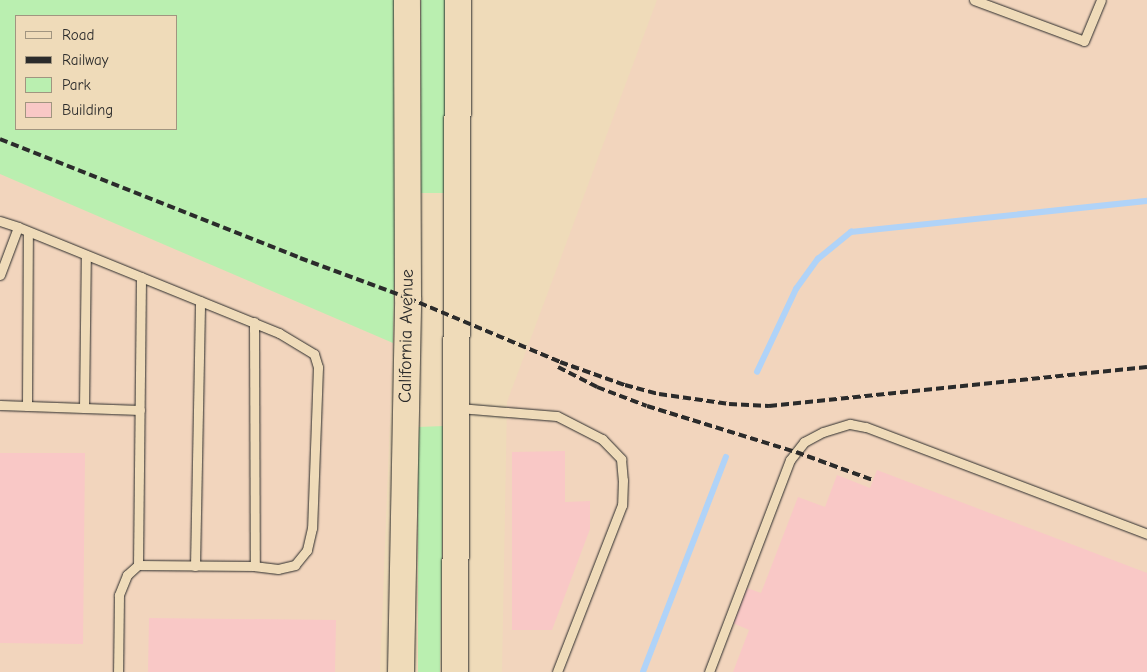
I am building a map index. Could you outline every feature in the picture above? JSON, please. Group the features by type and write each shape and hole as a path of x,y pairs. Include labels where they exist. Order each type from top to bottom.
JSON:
{"main road":[{"name":"California Avenue","path":"401,672 408,298 407,0"},
{"path":"455,672 458,0"}],"lane":[{"path":"974,0 1084,41 1101,0"},
{"path":"0,221 279,333 314,354 318,367 312,528 307,550 295,565 278,569 255,566 138,564 126,575 119,595 118,672"},
{"path":"0,275 18,227"},
{"path":"27,406 28,232"},
{"path":"84,408 86,255"},
{"path":"138,564 141,277"},
{"path":"195,566 200,301"},
{"path":"254,322 255,566"},
{"path":"0,406 140,410"},
{"path":"456,408 557,416 602,438 621,459 624,480 622,505 557,672"},
{"path":"709,672 790,460 804,442 823,432 850,424 866,427 1147,534"}],"shaded area":[{"path":"657,0 1147,0 1147,672 502,672 507,402"},
{"path":"0,174 393,343 380,672 0,672"}],"green space":[{"path":"0,0 399,0 393,343 0,174"},
{"path":"421,0 445,0 445,193 420,193"},
{"path":"444,426 440,672 418,672 418,427"}],"building":[{"path":"565,451 565,502 590,501 590,529 552,630 512,630 512,452"},
{"path":"0,453 85,453 83,644 0,643"},
{"path":"877,470 1147,573 1147,672 733,672 749,630 733,623 747,588 761,593 798,497 825,507 837,475 870,488"},
{"path":"149,618 336,620 335,672 148,672"}],"waterway":[{"path":"757,372 796,289 818,259 851,232 1147,201"},
{"path":"643,672 726,457"}],"railway":[{"path":"0,139 300,258 408,298 560,362 625,385 659,394 729,404 769,406 1147,367"},
{"path":"558,367 597,387 647,406 796,452 873,480"}]}
